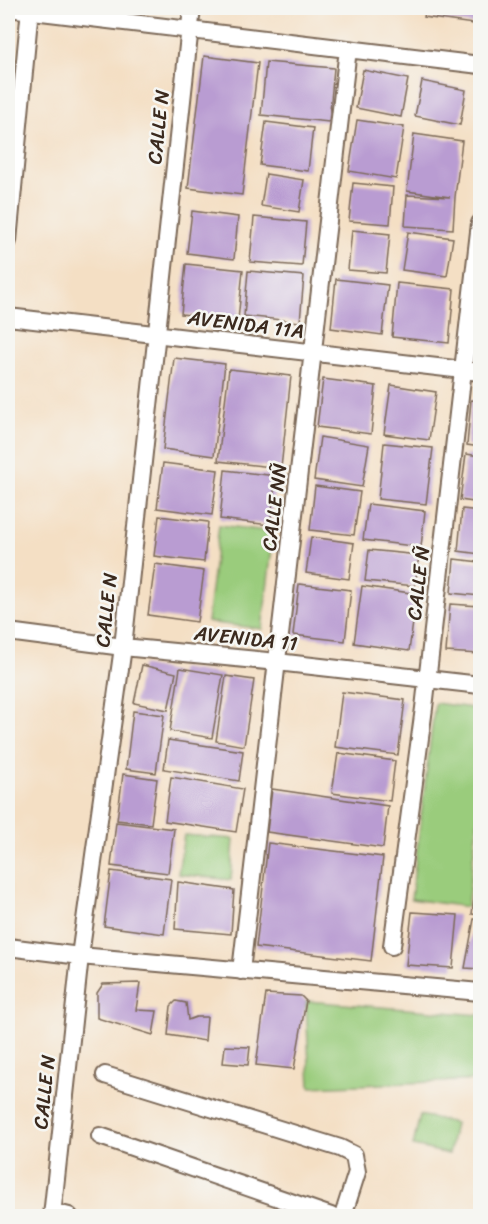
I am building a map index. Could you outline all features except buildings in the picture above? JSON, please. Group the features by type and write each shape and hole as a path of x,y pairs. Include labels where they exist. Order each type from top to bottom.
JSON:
{"street":[{"path":"8,8 28,8 480,65"},
{"path":"8,241 28,8"},
{"name":"CALLE N","path":"58,1215 80,956 123,647 192,8"},
{"name":"CALLE NÑ","path":"241,971 348,49"},
{"name":"CALLE Ñ","path":"392,946 472,371 480,223"},
{"name":"AVENIDA 11A","path":"8,317 472,371"},
{"name":"AVENIDA 11","path":"8,632 123,647 480,685"},
{"path":"8,947 80,956 480,993"},
{"path":"105,1075 340,1148 354,1155 357,1172 343,1216"},
{"path":"100,1136 331,1216"}],"green space":[{"path":"219,525 274,532 262,629 207,622"},
{"path":"435,703 480,709 480,802 467,907 411,899"},
{"path":"184,835 234,839 231,880 178,874"},
{"path":"306,1001 480,1015 480,1080 310,1087"},
{"path":"420,1115 455,1123 449,1154 413,1146"}]}
